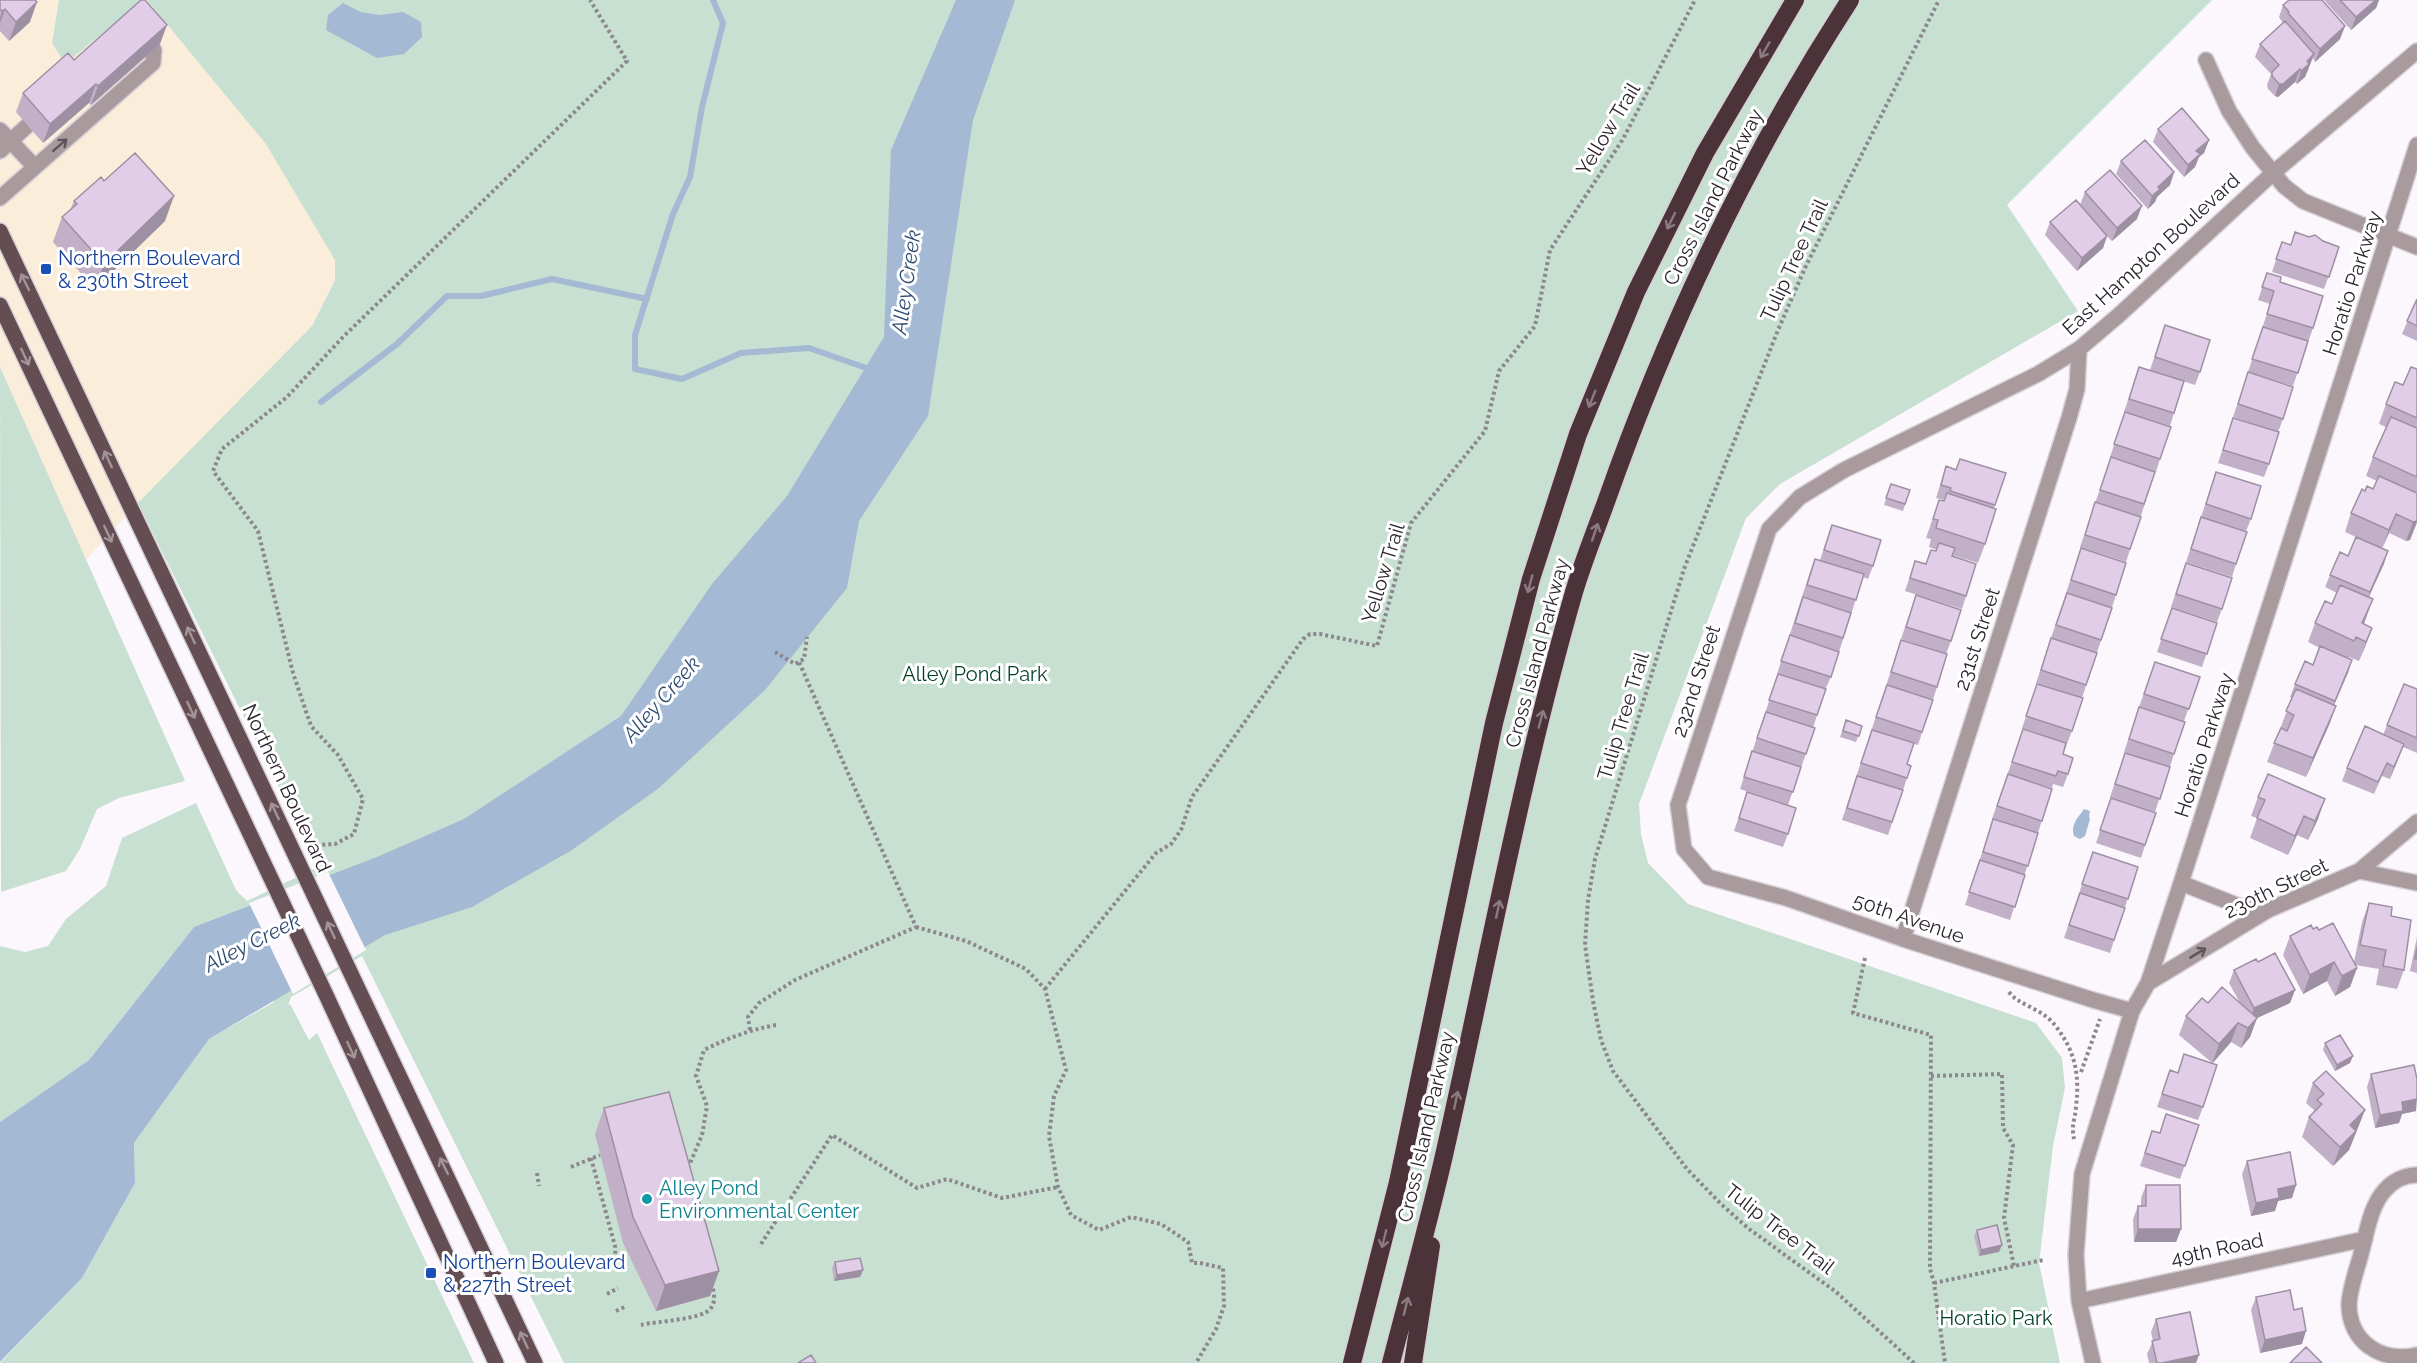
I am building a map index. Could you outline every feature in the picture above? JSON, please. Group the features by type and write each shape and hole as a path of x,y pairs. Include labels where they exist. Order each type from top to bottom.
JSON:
{"highway":[{"name":"Cross Island Parkway","path":"1352,1363 1364,1324 1398,1182 1494,723 1538,557 1578,434 1636,292 1705,153 1795,0"},
{"name":"Cross Island Parkway","path":"1391,1363 1444,1157 1535,739 1579,578 1626,445 1678,315 1742,184 1814,56 1850,0"},
{"path":"1413,1363 1444,1157"},
{"path":"1347,1363 1364,1324"}],"main road":[{"name":"Northern Boulevard","path":"0,231 535,1363"},
{"path":"0,304 327,997 496,1363"}],"street":[{"path":"0,198 153,63 154,50"},
{"name":"East Hampton Boulevard","path":"1768,529 1800,497 1844,470 2038,374 2079,349 2273,173 2417,51"},
{"path":"2206,60 2229,111 2253,148 2284,186 2303,201 2417,247"},
{"path":"28,125 4,141 35,167"},
{"name":"Horatio Parkway","path":"2093,1363 2079,1300 2076,1255 2082,1174 2132,1011 2148,983 2181,883 2417,145"},
{"name":"231st Street","path":"1903,939 2078,389 2079,349"},
{"name":"232nd Street","path":"1684,849 1678,805 1768,529"},
{"name":"230th Street","path":"2148,983 2268,910 2359,872 2417,822"},
{"name":"50th Avenue","path":"1684,849 1708,877 1786,898 1993,969 2132,1011"},
{"path":"2359,872 2417,883"},
{"path":"2181,883 2239,906 2268,910"},
{"path":"2417,1175 2409,1175 2395,1181 2376,1203 2364,1239 2349,1302 2352,1325 2367,1347 2378,1354 2394,1358 2417,1355"},
{"name":"49th Road","path":"2079,1300 2364,1239"}],"path":[{"path":"312,849 316,845 335,844 354,834 363,799 338,755 310,726 293,673 258,531 213,471 222,449 287,398 343,337 627,61 590,0"},
{"name":"Yellow Trail","path":"1045,989 1156,853 1171,844 1181,830 1192,797 1303,639 1310,634 1320,634 1377,646 1411,523 1485,431 1499,371 1535,326 1550,250 1623,139 1695,0"},
{"name":"Tulip Tree Trail","path":"1914,1363 1835,1291 1749,1228 1720,1203 1687,1169 1613,1071 1599,1030 1586,945 1588,900 1595,859 1684,569 1805,268 1939,0"},
{"path":"775,652 795,664 804,659 807,637"},
{"path":"799,662 916,927"},
{"path":"750,1030 748,1017 759,1003 795,980 916,927 966,940 1026,969 1045,989 1066,1070 1054,1096 1049,1136 1058,1187 1071,1215 1099,1230 1131,1217 1161,1224 1188,1242 1192,1263 1223,1268 1224,1306 1216,1329 1196,1363"},
{"path":"1865,958 1853,1013 1931,1035 1930,1269 1946,1363"},
{"path":"1993,969 2013,997 2038,1009 2053,1024 2074,1057 2077,1073 2076,1109 2071,1126 2082,1174"},
{"path":"2081,1072 2102,1015"},
{"path":"685,1176 702,1135 707,1106 696,1076 704,1050 727,1038 750,1030 776,1025"},
{"path":"1930,1076 2002,1074 2003,1128 2013,1146 2004,1218 2014,1266"},
{"path":"761,1244 832,1135 917,1188 947,1179 1002,1198 1058,1187"},
{"path":"571,1167 600,1155"},
{"path":"591,1158 615,1246 616,1270"},
{"path":"537,1173 539,1186"},
{"path":"1934,1283 2043,1260"},
{"path":"641,1325 702,1315 711,1309 715,1297 709,1275"},
{"path":"607,1294 618,1288"},
{"path":"616,1311 627,1306"}],"shaded area":[{"path":"0,0 59,0 52,43 147,0 335,226 348,253 309,332 138,503 86,560 0,367"}],"green space":[{"path":"59,0 143,0 65,64 52,43"},
{"name":"Alley Pond Park","path":"147,0 2212,0 2007,205 2078,311 1780,484 1746,518 1639,804 1641,834 1648,863 1688,904 2036,1023 2062,1058 2065,1088 2053,1146 2039,1263 2060,1363 564,1363 362,956 291,997 288,1005 290,1004 309,1040 317,1033 474,1363 0,1363 82,1278 135,1183 134,1143 209,1039 274,1002 194,927 89,1060 0,1122 0,946 25,952 48,946 66,919 106,886 122,838 196,803 236,890 247,901 318,867 138,503 312,326 335,280 335,260 266,144"},
{"path":"0,367 185,781 119,798 97,809 80,849 66,871 1,892"}],"water":[{"name":"Alley Creek","path":"956,0 1015,0 973,120 928,416 859,521 847,588 765,690 659,788 572,850 472,907 385,935 209,1039 134,1143 135,1183 82,1278 0,1362 0,1122 89,1060 194,927 377,857 464,819 621,716 712,584 787,496 884,337 891,150"},
{"path":"343,3 361,12 379,15 403,12 421,22 422,37 404,54 377,58 326,30 328,15"},
{"path":"2084,809 2090,811 2090,819 2085,836 2080,839 2074,836 2073,828"}],"pier":[{"path":"328,872 366,950 293,994 249,903"}],"building":[{"path":"0,0 35,0 37,2 16,22 5,9 2,11 0,9"},
{"path":"141,0 145,0 167,25 98,86 96,84 50,124 23,93 68,53 74,60"},
{"path":"2289,0 2322,0 2345,26 2320,49 2288,13 2283,5"},
{"path":"2340,0 2376,0 2356,17"},
{"path":"2285,21 2314,54 2307,61 2309,64 2301,71 2300,69 2283,84 2279,84 2272,76 2272,72 2279,65 2260,44"},
{"path":"2182,108 2209,140 2196,151 2200,154 2188,165 2158,129"},
{"path":"2145,140 2174,172 2152,196 2121,161"},
{"path":"135,153 174,196 104,264 62,217 77,204 74,201 101,177 104,181"},
{"path":"2110,170 2142,206 2117,228 2085,192"},
{"path":"2076,200 2107,236 2082,258 2050,222"},
{"path":"2295,232 2309,237 2315,235 2339,247 2329,277 2276,259 2282,242 2291,245"},
{"path":"2267,273 2281,277 2280,282 2323,296 2313,328 2267,314 2274,291 2262,287"},
{"path":"2417,299 2417,326 2407,321"},
{"path":"2165,325 2210,340 2200,372 2155,357"},
{"path":"2263,327 2308,341 2298,373 2252,359"},
{"path":"2139,367 2184,381 2174,413 2129,399"},
{"path":"2411,367 2417,369 2417,418 2386,404 2395,382 2403,385"},
{"path":"2248,372 2293,387 2283,419 2238,404"},
{"path":"2125,412 2171,427 2160,459 2114,444"},
{"path":"2391,417 2417,428 2417,477 2373,457"},
{"path":"2233,418 2279,432 2269,464 2223,450"},
{"path":"2111,457 2155,472 2144,504 2100,490"},
{"path":"1960,459 2006,473 1995,505 1950,491 1951,488 1941,485 1946,466 1956,470"},
{"path":"2216,472 2261,486 2251,519 2206,504"},
{"path":"2379,476 2417,493 2417,521 2413,522 2396,514 2389,530 2351,513 2362,489 2365,491 2367,486 2373,489"},
{"path":"1891,484 1910,490 1905,504 1886,498"},
{"path":"1947,493 1996,509 1985,544 1936,528 1938,520 1933,519 1939,500 1944,501"},
{"path":"2095,502 2141,517 2130,549 2085,535"},
{"path":"2201,517 2247,532 2236,564 2191,549"},
{"path":"1832,525 1881,540 1873,566 1824,550"},
{"path":"2356,537 2388,551 2370,592 2330,575 2340,552 2348,556"},
{"path":"1939,543 1955,548 1952,556 1976,564 1966,596 1910,578 1915,561 1926,564 1931,550 1936,551"},
{"path":"2081,548 2126,563 2116,595 2071,580"},
{"path":"1815,559 1864,574 1856,600 1807,585"},
{"path":"2186,563 2232,578 2222,609 2176,594"},
{"path":"2340,585 2373,599 2362,623 2372,628 2366,642 2356,637 2354,641 2315,623 2325,601 2332,604"},
{"path":"2067,593 2112,608 2101,640 2056,625"},
{"path":"1916,595 1961,610 1951,641 1906,627"},
{"path":"1803,597 1851,613 1843,638 1795,623"},
{"path":"2172,608 2217,623 2207,654 2161,639"},
{"path":"1790,635 1839,652 1831,677 1781,661"},
{"path":"2051,638 2097,653 2086,685 2041,670"},
{"path":"1901,640 1947,654 1937,687 1891,672"},
{"path":"2320,646 2352,660 2335,701 2295,684 2305,661 2313,665"},
{"path":"2155,662 2200,677 2189,709 2144,694"},
{"path":"1778,674 1826,689 1817,715 1769,700"},
{"path":"2037,684 2083,698 2072,731 2026,716"},
{"path":"2404,684 2417,689 2417,738 2387,725"},
{"path":"1887,685 1933,700 1922,732 1876,717"},
{"path":"2296,689 2336,706 2313,758 2274,743 2281,728 2287,731 2294,715 2286,711"},
{"path":"2139,707 2185,722 2174,754 2129,739"},
{"path":"1766,712 1815,728 1806,754 1757,738"},
{"path":"1846,720 1862,726 1859,736 1843,731"},
{"path":"2365,726 2404,744 2394,767 2387,763 2378,782 2347,768"},
{"path":"2023,729 2066,743 2063,754 2073,758 2068,774 2058,771 2056,776 2012,762"},
{"path":"1872,730 1914,743 1907,764 1911,766 1907,778 1861,763"},
{"path":"1752,751 1801,767 1793,792 1744,777"},
{"path":"2125,753 2170,767 2160,799 2115,784"},
{"path":"2008,774 2052,789 2042,821 1997,806"},
{"path":"2268,774 2325,799 2315,821 2304,816 2295,836 2257,818 2265,800 2258,797"},
{"path":"1857,776 1903,790 1892,822 1847,808"},
{"path":"1747,792 1796,808 1788,834 1739,818"},
{"path":"2111,798 2156,813 2145,845 2100,830"},
{"path":"1993,819 2038,833 2028,866 1983,852"},
{"path":"2093,852 2138,867 2128,899 2082,884"},
{"path":"1980,860 2025,875 2015,907 1969,892"},
{"path":"2080,893 2125,908 2114,940 2069,925"},
{"path":"2369,903 2392,907 2391,916 2411,920 2404,970 2383,966 2386,950 2360,945"},
{"path":"2333,923 2357,968 2342,976 2334,962 2310,975 2290,936 2311,925 2313,929 2317,927 2319,930"},
{"path":"2275,953 2295,990 2254,1008 2234,970 2256,959 2258,962"},
{"path":"2222,987 2257,1018 2248,1028 2238,1023 2219,1044 2186,1016 2202,998 2208,1003"},
{"path":"2340,1035 2353,1056 2337,1065 2325,1043"},
{"path":"2184,1054 2217,1065 2203,1107 2162,1094 2170,1070 2178,1073"},
{"path":"2414,1065 2417,1099 2402,1102 2403,1111 2380,1115 2371,1074"},
{"path":"2326,1071 2365,1110 2350,1125 2356,1131 2340,1147 2309,1117 2322,1104 2317,1100 2324,1094 2313,1083"},
{"name":"Alley Pond Environmental Center","path":"669,1092 719,1271 665,1285 633,1217 604,1108"},
{"path":"2166,1114 2199,1125 2185,1166 2145,1153 2152,1131 2160,1133"},
{"path":"2290,1152 2296,1185 2278,1189 2279,1198 2256,1203 2247,1161"},
{"path":"2146,1185 2180,1185 2181,1229 2138,1229 2138,1206 2146,1206"},
{"path":"1997,1225 2002,1245 1981,1250 1977,1230"},
{"path":"860,1258 863,1270 837,1275 835,1262"},
{"path":"2290,1290 2294,1310 2302,1308 2306,1331 2265,1340 2256,1297"},
{"path":"2190,1312 2199,1355 2157,1363 2152,1341 2160,1339 2156,1319"},
{"path":"2306,1347 2322,1363 2290,1363"},
{"path":"811,1355 816,1363 798,1363"}],"waterway":[{"path":"713,0 723,23 702,107 690,177 673,214 635,335 635,369 682,379 741,353 809,348 872,370"},
{"path":"321,402 397,344 447,296 481,296 552,279 647,299"}],"place":[{"name":"Northern Boulevard & 230th Street","path":"46,269"},
{"name":"Alley Pond Environmental Center","path":"647,1199"},
{"name":"Northern Boulevard & 227th Street","path":"431,1273"}],"park label":[{"name":"Horatio Park","path":"1996,1318"}]}
